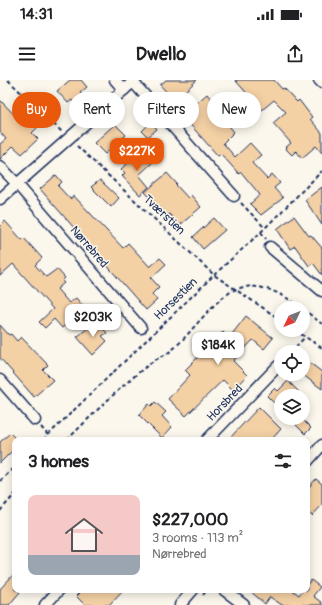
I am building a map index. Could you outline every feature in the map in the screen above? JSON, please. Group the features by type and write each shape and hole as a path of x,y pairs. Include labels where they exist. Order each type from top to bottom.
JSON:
{"street":[{"path":"115,80 124,90"},
{"path":"0,199 134,81 234,196"},
{"name":"Nørrebred","path":"0,166 141,328"},
{"path":"270,247 322,291"},
{"name":"Horsbred","path":"210,437 274,370"},
{"path":"0,380 35,420"},
{"path":"310,459 321,448"},
{"path":"44,605 56,593"},
{"path":"180,605 190,593"},
{"path":"228,593 244,605"}],"path":[{"name":"Tværstien","path":"8,80 214,275 274,315"},
{"name":"Horsestien","path":"46,437 214,275 265,228 322,171"},
{"path":"234,196 265,228"},
{"path":"70,437 153,361 172,350 216,304 235,289 249,286 274,291 290,301"},
{"path":"310,315 322,324"},
{"path":"298,345 305,337 322,348"},
{"path":"0,481 12,470"},
{"path":"0,511 12,497"}],"building":[{"path":"70,80 81,80 87,87 81,92 69,92 68,103 61,95 61,92 57,91"},
{"path":"166,80 197,80 184,92 167,92 160,85"},
{"path":"235,80 274,80 297,102 299,100 312,117 310,119 322,133 322,153 316,146 302,158 296,151 292,155 285,148 291,143 273,123 286,112 274,100 262,110 261,92 246,92"},
{"path":"207,94 207,128 231,128 234,132 223,143 235,157 250,143 261,155 252,163 267,179 272,174 280,183 274,188 283,198 261,215 250,204 260,195 241,172 239,174 221,154 218,156 193,128 199,128 199,101"},
{"path":"0,100 12,112 12,128 37,128 32,133 38,139 22,154 13,146 0,159 0,144 6,139 0,132"},
{"path":"111,128 119,128 126,135 105,154 94,143"},
{"path":"145,128 157,129 148,137 142,131"},
{"path":"143,150 154,161 139,175 149,187 140,195 122,176 125,173 121,169"},
{"path":"167,173 188,198 191,195 201,207 179,226 169,214 167,216 145,192"},
{"path":"56,175 62,182 58,186 70,199 74,196 123,248 128,243 150,267 160,258 166,264 151,278 159,287 152,294 157,300 146,310 40,189"},
{"path":"100,180 119,198 111,207 91,187"},
{"path":"322,187 322,225 305,200"},
{"path":"294,216 309,236 311,235 322,248 322,275 313,263 309,266 295,246 290,249 277,229"},
{"path":"214,218 225,230 203,249 193,237"},
{"path":"5,221 22,240 24,238 42,258 35,265 46,277 57,269 65,278 62,281 64,283 57,289 69,303 76,298 85,308 62,328 54,319 45,328 39,322 53,309 13,264 0,276 0,226"},
{"path":"246,316 273,338 264,349 253,340 233,361 247,375 233,390 223,380 186,416 168,399 190,375 185,370 223,332 229,338"},
{"path":"96,321 107,333 102,336 107,341 93,355 77,337"},
{"path":"0,325 17,341 21,337 48,365 43,370 53,380 34,397 0,358"},
{"path":"310,363 322,372 322,389 310,380"},
{"path":"288,381 296,389 280,389"},
{"path":"274,389 274,403 267,396"},
{"path":"155,402 166,412 162,416 172,427 163,437 161,437 139,415 149,404 151,406"},
{"path":"259,407 274,422 274,425 277,425 281,429 274,437 231,437"},
{"path":"296,425 308,425 311,428 305,434"},
{"path":"10,433 14,437 12,437 12,451 0,463 0,442"},
{"path":"316,479 322,484 322,505 312,516 310,514 310,486"},
{"path":"12,576 12,593 19,593 9,605 0,605 0,589"},
{"path":"311,580 320,587 313,596 322,603 322,605 282,605 270,597 265,604 252,593 296,593 299,595 301,593 310,593"},
{"path":"79,593 120,593 109,605 85,605 76,596"}]}
